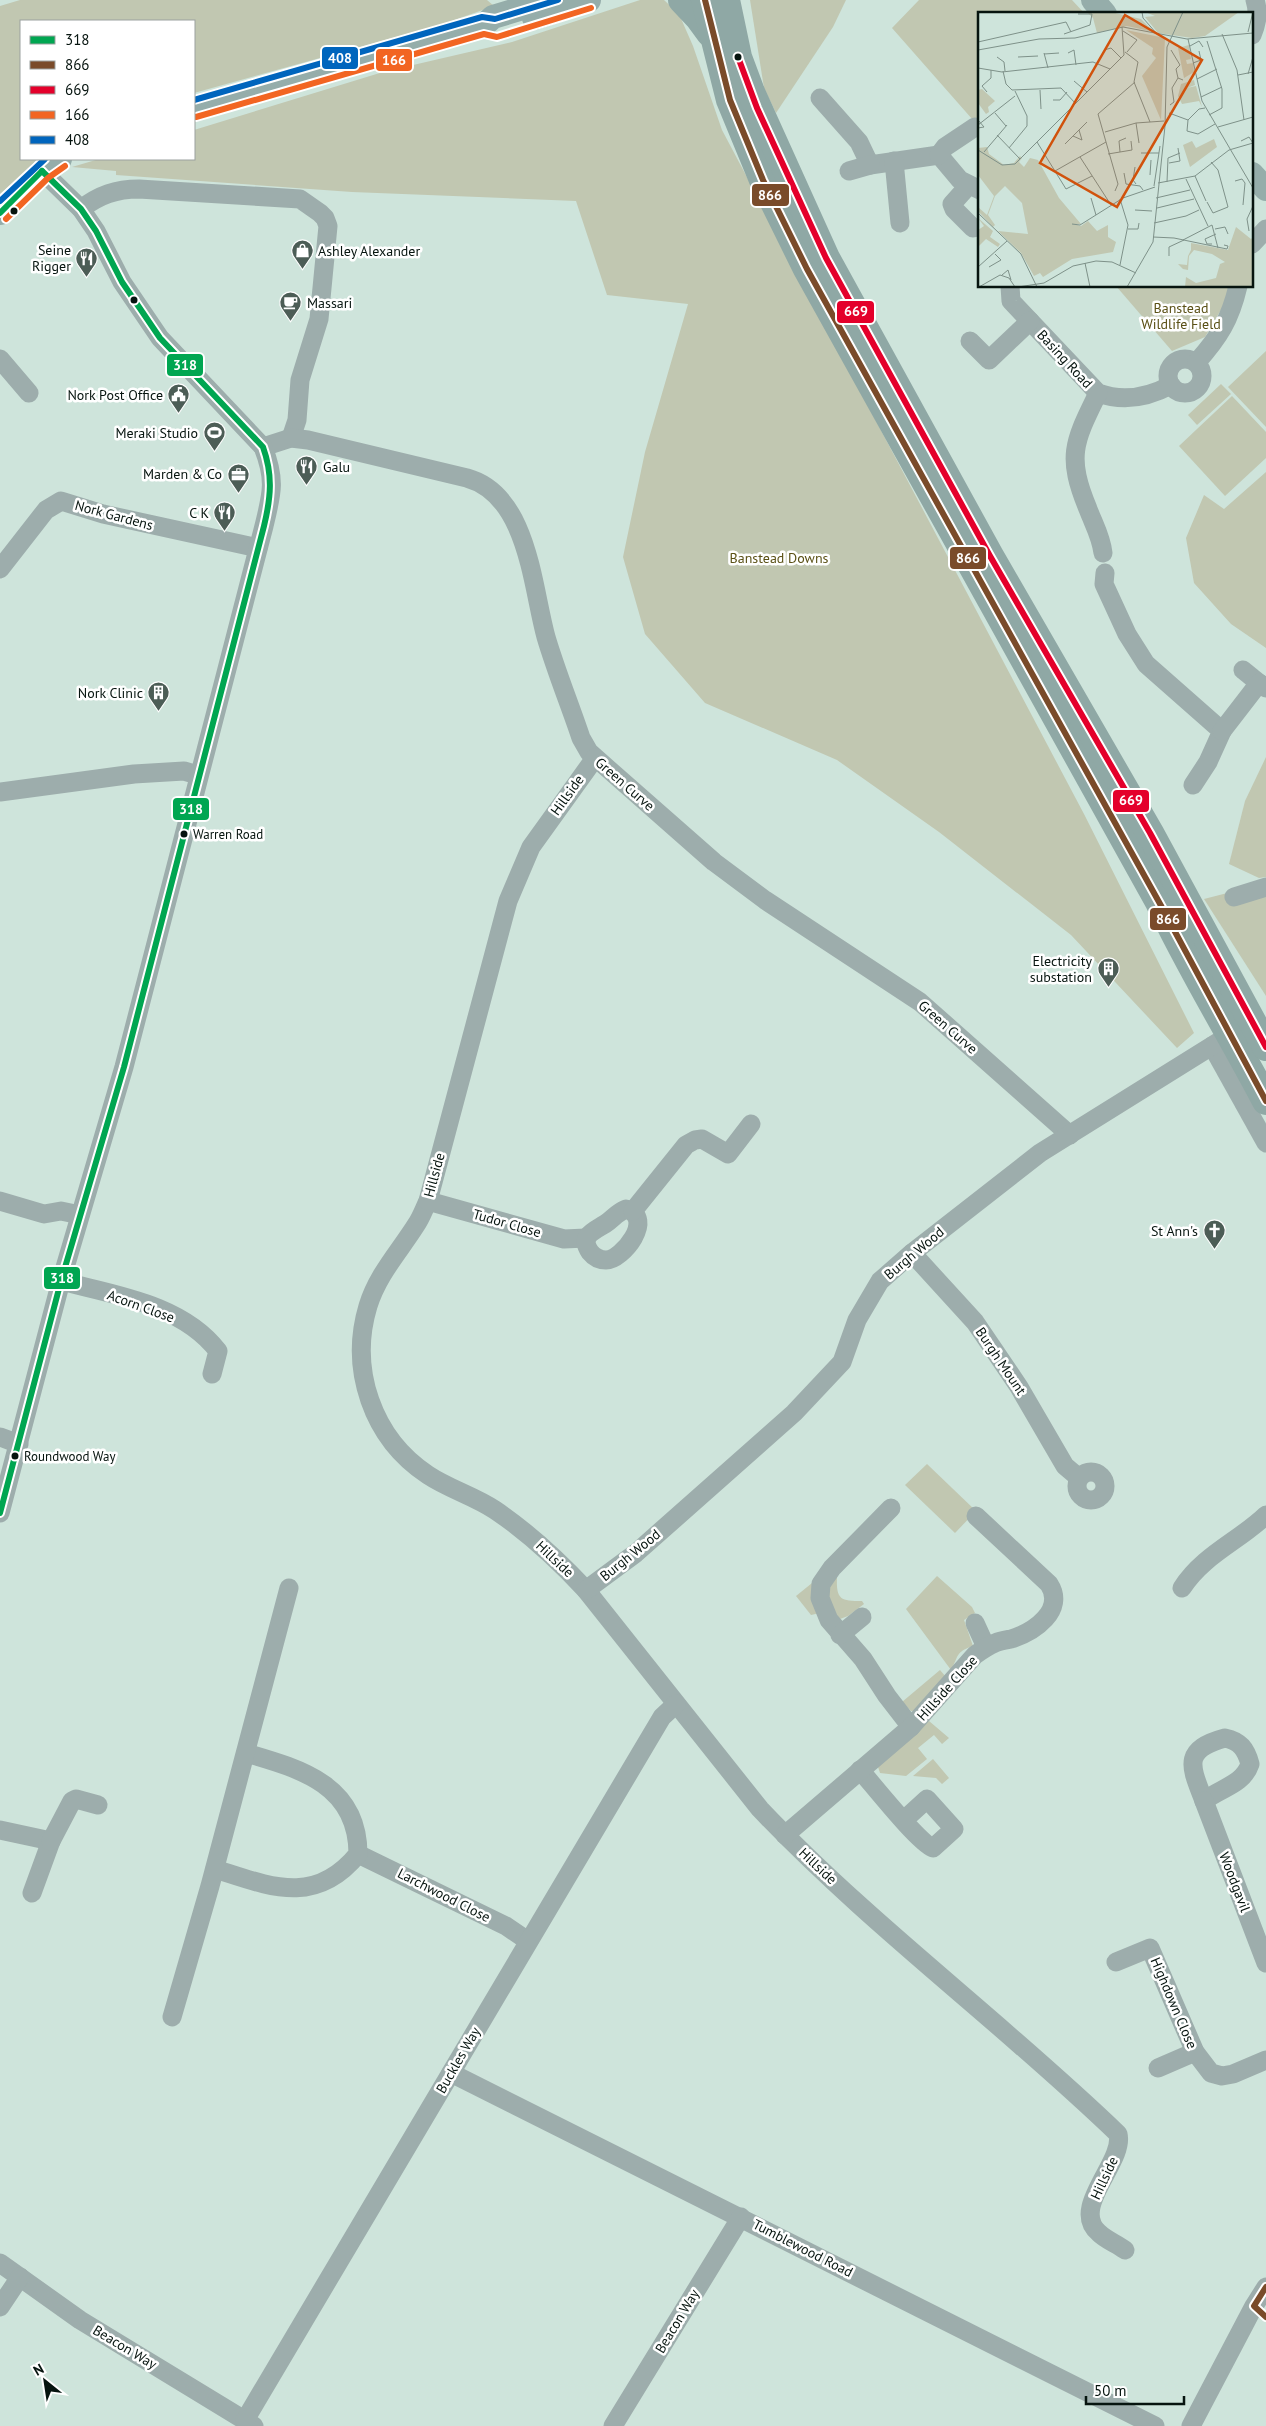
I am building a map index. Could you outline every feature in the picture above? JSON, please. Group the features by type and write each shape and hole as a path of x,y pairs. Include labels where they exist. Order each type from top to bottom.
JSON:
{"highway":[{"path":"682,0 699,18 727,14"},
{"path":"705,0 727,14 738,57 747,112 764,180 807,269 1221,1040 1266,1101"},
{"path":"747,112 990,556 1154,840 1266,1047"}],"main road":[{"path":"195,109 484,25 495,28 538,5 590,0"},
{"path":"1093,0 1103,12"},
{"path":"0,214 51,165"},
{"path":"1254,176 1266,190"}],"street":[{"path":"1254,0 1258,9 1254,30"},
{"path":"820,98 859,142 870,165"},
{"path":"849,171 870,165 939,155 945,148 975,127"},
{"path":"939,155 951,172 974,188 952,204 954,209 973,228"},
{"path":"894,162 900,223"},
{"path":"0,1513 61,1281 124,1066 272,493 271,467 263,447 160,338 122,282 96,231 51,165"},
{"path":"81,209 95,198 106,194 124,189 139,189 300,199 320,213 328,226 319,319 300,380 297,420 291,438"},
{"path":"1254,242 1266,228"},
{"name":"Basing Road","path":"1010,288 1012,301 1098,393 1109,397 1140,398 1171,385 1184,393 1195,390 1202,376 1197,362 1219,337 1234,304 1238,288"},
{"path":"970,341 989,360 1030,321"},
{"path":"0,359 7,380 29,393"},
{"path":"1098,393 1077,436 1074,449 1078,479 1088,509 1101,537 1103,552 1093,562 1097,571 1105,573 1104,584 1130,640 1141,658 1199,713 1222,731"},
{"name":"Green Curve","path":"263,447 291,438 308,440 467,478 480,482 492,491 510,512 517,525 528,559 546,638 581,738 595,758 714,862 751,889 920,1002 1070,1134"},
{"name":"Nork Gardens","path":"0,569 46,510 61,501 103,514 258,548"},
{"path":"1193,784 1208,762 1222,731 1262,685 1243,670"},
{"name":"Hillside","path":"595,758 531,848 508,901 428,1201 417,1224 380,1277 368,1305 361,1345 363,1372 371,1406 378,1422 393,1444 410,1461 428,1475 473,1497 522,1529 566,1568 586,1590 760,1809 785,1835 874,1917 1118,2134 1119,2147 1094,2196 1090,2217 1098,2233 1125,2250"},
{"path":"0,792 134,774 184,771 198,775"},
{"path":"1234,896 1266,887"},
{"path":"1221,1040 1266,1143"},
{"name":"Burgh Wood","path":"586,1590 636,1553 794,1413 842,1362 857,1320 880,1282 912,1253 994,1187 1040,1153 1221,1040"},
{"path":"633,1211 690,1142 702,1139 728,1154 751,1124"},
{"path":"0,1201 44,1214 61,1211 80,1215"},
{"name":"Tudor Close","path":"428,1201 564,1239 586,1238"},
{"path":"626,1209 633,1211 638,1217 638,1230 618,1256 612,1259 599,1259 589,1251 586,1238 589,1233 596,1227 604,1225 615,1214 626,1209"},
{"name":"Burgh Mount","path":"912,1253 975,1322 1015,1380 1065,1466 1078,1478"},
{"name":"Acorn Close","path":"61,1281 136,1301 182,1320 198,1330 218,1351 212,1374"},
{"path":"0,1437 18,1444"},
{"name":"Hillside Close","path":"891,1508 832,1568 822,1584 820,1598 824,1610 840,1635 863,1659 911,1727"},
{"path":"1182,1588 1192,1572 1223,1546 1249,1531 1266,1515"},
{"name":"Hillside Close","path":"785,1835 911,1727 975,1656 986,1647 1012,1639 1040,1625 1051,1610 1055,1598 1049,1584 976,1516"},
{"path":"172,2017 215,1869 289,1588"},
{"path":"840,1635 862,1617"},
{"path":"975,1623 986,1647"},
{"name":"Buckles Way","path":"250,2423 528,1941 662,1717 676,1704"},
{"path":"215,1869 288,1889 309,1886 330,1878 347,1868 358,1854 356,1832 349,1814 328,1786 297,1770 246,1754"},
{"path":"860,1770 904,1820"},
{"path":"32,1893 50,1841 72,1801 76,1799 98,1805"},
{"name":"Woodgavil","path":"1204,1801 1266,1963"},
{"path":"0,1830 50,1841"},
{"name":"Larchwood Close","path":"358,1854 506,1926 528,1941"},
{"name":"Highdown Close","path":"1116,1962 1150,1948 1198,2058"},
{"path":"1158,2068 1198,2058 1211,2073 1222,2076 1233,2074 1266,2060"},
{"name":"Tumblewood Road","path":"451,2072 1155,2426"},
{"name":"Beacon Way","path":"613,2426 741,2217"},
{"name":"Beacon Way","path":"0,2263 80,2320 250,2423"},
{"path":"0,2307 20,2277"},
{"path":"1191,2426 1260,2311 1266,2287"}],"green space":[{"path":"20,0 487,0 494,6 443,24 195,93 195,20 20,20 20,160 41,160 0,194 0,6"},
{"name":"Banstead Downs","path":"640,0 664,0 679,14 693,46 722,130 1084,814 1194,1033 1177,1048 1071,935 939,832 837,760 705,703 645,634 623,557 645,452 688,304 607,295 576,201 352,192 116,175 116,171 72,167 96,160 195,160 195,130 383,72 512,42"},
{"path":"750,0 846,0 833,27 776,113 764,88"},
{"path":"919,0 1072,0 1083,12 978,12 978,126 892,28"},
{"name":"Banstead Wildlife Field","path":"1118,288 1229,288 1225,303 1205,337 1172,351"},
{"path":"1266,351 1266,427 1228,387"},
{"path":"1221,384 1231,394 1197,425 1188,415"},
{"path":"1232,396 1266,432 1266,458 1225,496 1179,446"},
{"path":"1266,472 1266,648 1231,624 1194,583 1186,538 1204,495 1224,509"},
{"path":"1266,757 1266,877 1259,878 1229,864 1245,801"},
{"path":"1266,883 1266,996 1204,899"},
{"path":"927,1464 976,1511 955,1533 905,1485"},
{"path":"937,1576 972,1607 975,1613 964,1620 973,1646 960,1653 951,1670 906,1609"},
{"path":"837,1577 841,1598 862,1601 864,1604 848,1616 840,1619 830,1608 828,1582"},
{"path":"817,1579 820,1613 811,1615 796,1596"},
{"path":"940,1670 946,1677 917,1711 911,1711 902,1702"},
{"path":"929,1721 949,1738 942,1744 934,1735 918,1748 927,1759 906,1776 880,1773 878,1767"},
{"path":"933,1759 949,1778 942,1784 936,1778 913,1776"}],"transit line":[{"name":"408","path":"195,100 482,17 495,19 558,0"},
{"name":"866","path":"705,0 730,100 763,180 807,269 1159,902 1266,1101"},
{"name":"166","path":"196,117 484,34 497,37 591,8"},
{"name":"669","path":"738,57 757,108 826,258 990,556 1150,833 1266,1047"},
{"name":"408","path":"0,201 44,160"},
{"name":"166","path":"6,219 48,178 65,166"},
{"name":"318","path":"0,213 42,171"},
{"name":"318","path":"0,1513 61,1281 124,1067 264,526 270,486 270,477 263,447 160,338 122,282 96,231 81,209 42,171"},
{"name":"866","path":"1266,2287 1254,2306 1266,2317"}],"place":[{"name":"Ashley Alexander","path":"302,270"},
{"name":"Seine Rigger","path":"87,277"},
{"name":"Massari","path":"291,322"},
{"name":"Nork Post Office","path":"179,414"},
{"name":"Meraki Studio","path":"214,452"},
{"name":"Galu","path":"307,486"},
{"name":"Marden & Co","path":"238,493"},
{"name":"C K","path":"225,532"},
{"name":"Nork Clinic","path":"159,712"},
{"name":"Warren Road","path":"184,834"},
{"name":"Electricity substation","path":"1108,988"},
{"name":"St Ann's","path":"1214,1250"},
{"name":"Roundwood Way","path":"15,1456"}]}
